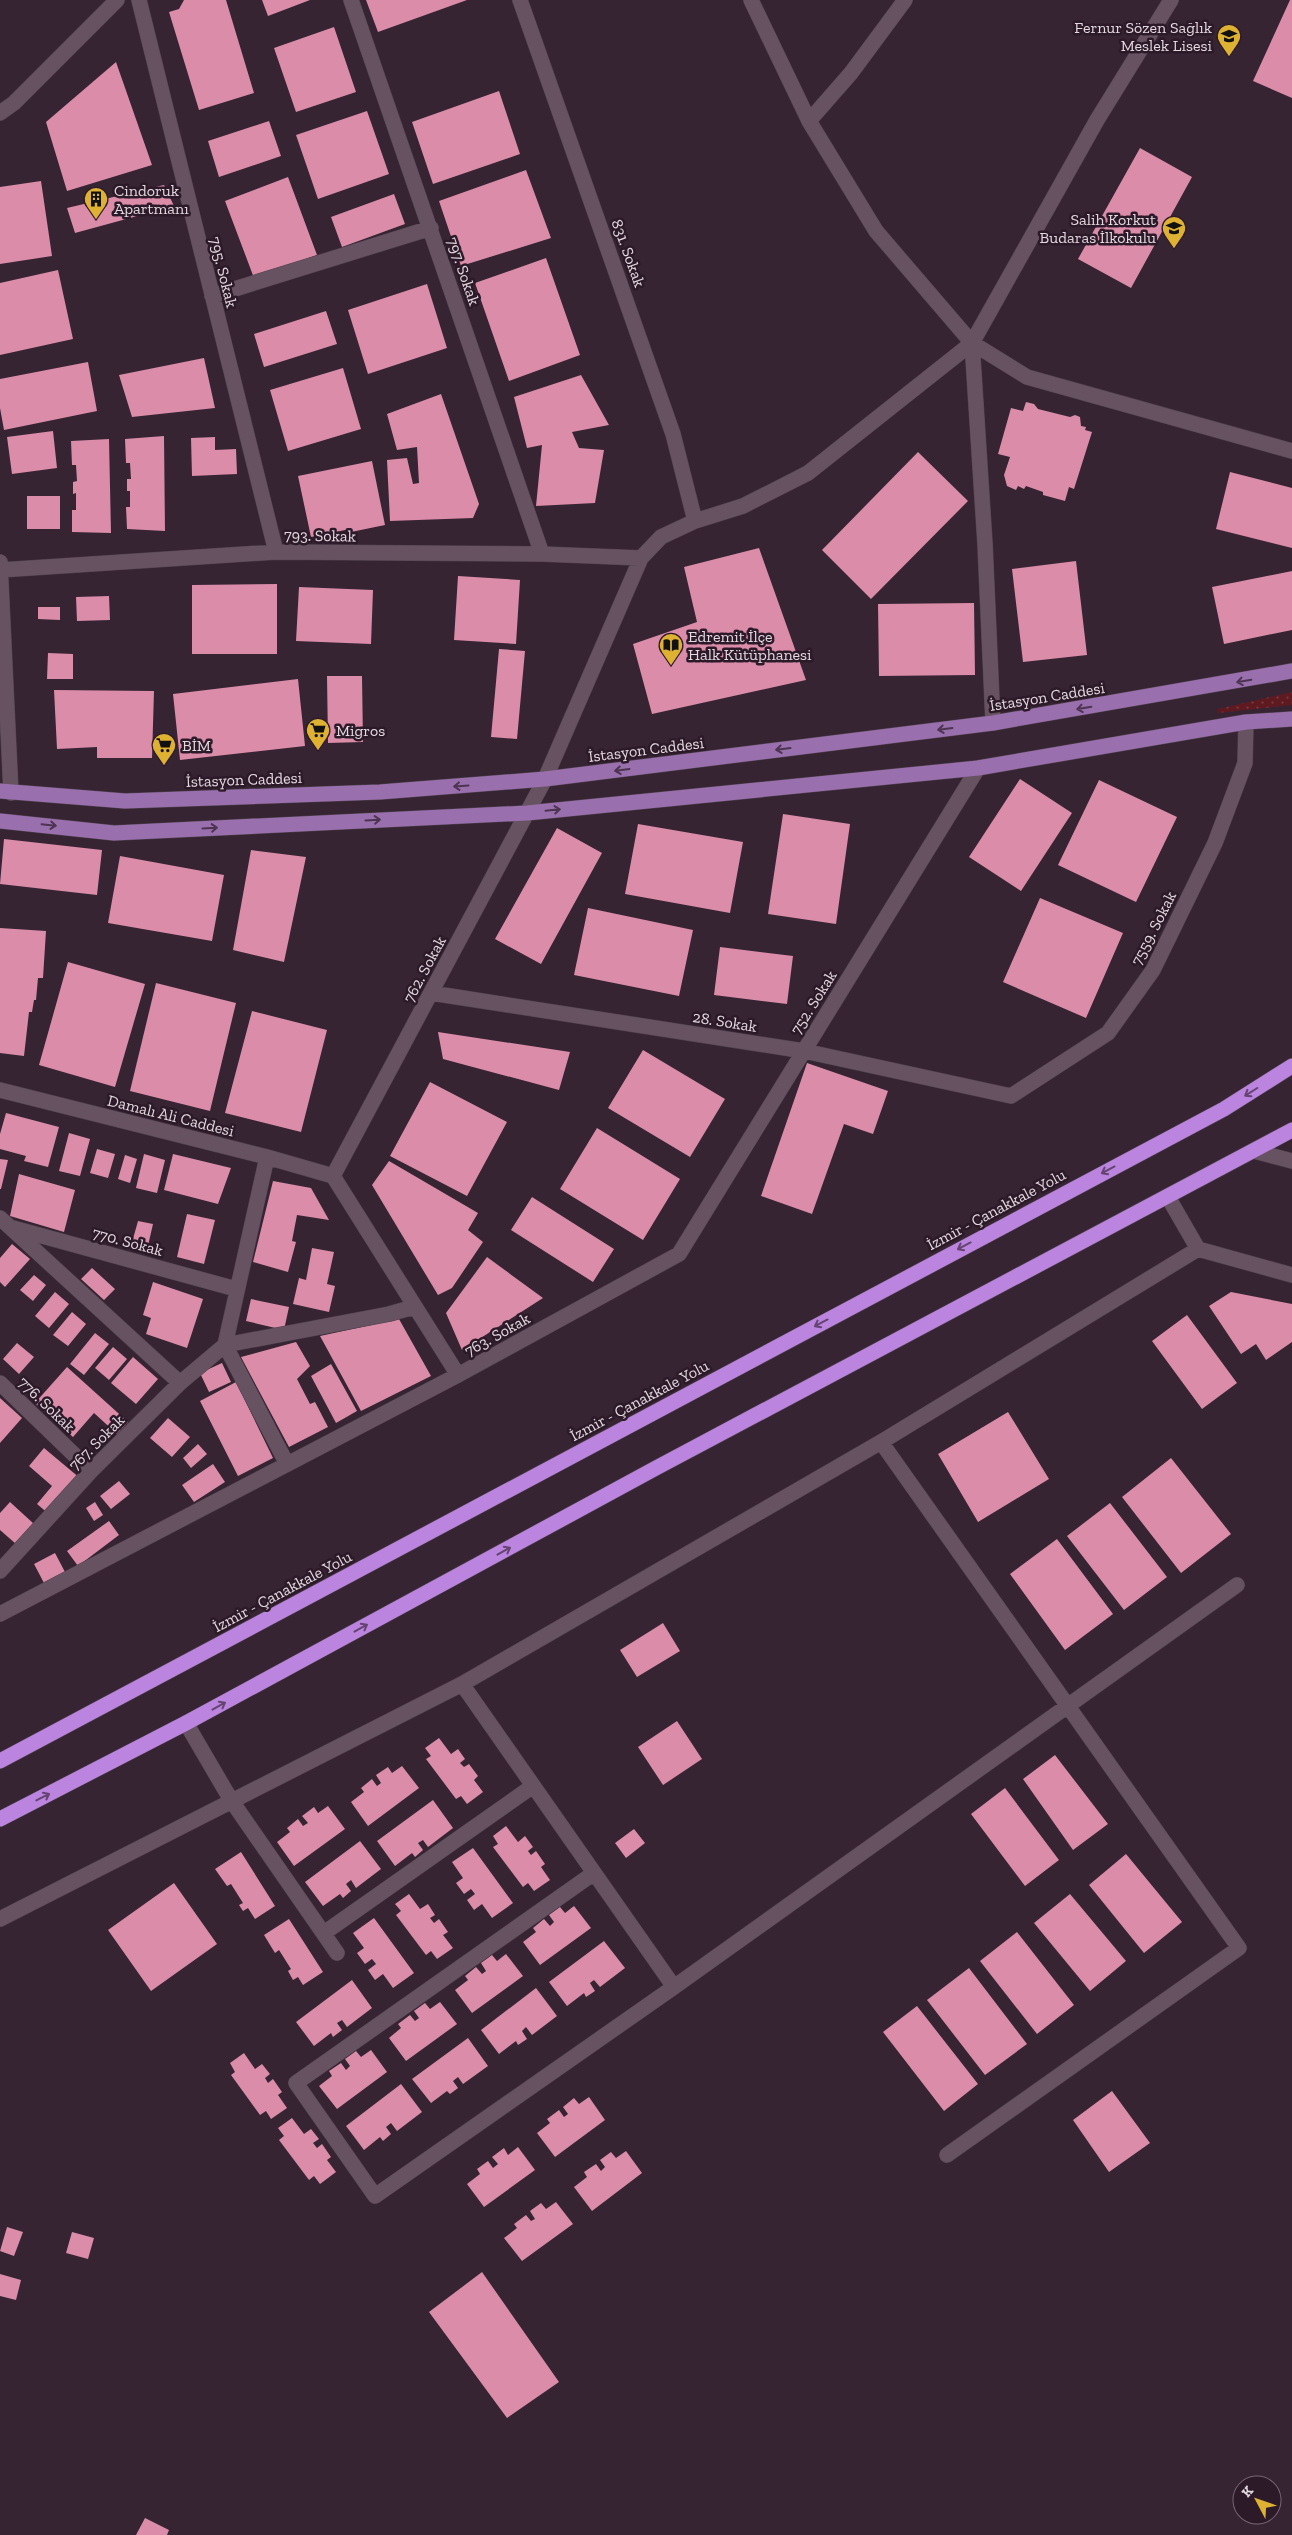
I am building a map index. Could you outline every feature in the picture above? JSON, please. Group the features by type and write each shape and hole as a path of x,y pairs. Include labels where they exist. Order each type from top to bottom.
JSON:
{"highway":[{"name":"İzmir - Çanakkale Yolu","path":"0,1761 1224,1109 1292,1066"},
{"path":"0,1819 186,1724 656,1468 1292,1130"}],"main road":[{"name":"İstasyon Caddesi","path":"6,792 125,801 380,792 545,779 993,723 1292,671"},
{"path":"0,821 114,833 528,813 978,768 1246,722 1292,719"}],"street":[{"path":"0,113 14,103 117,0"},
{"name":"795. Sokak","path":"139,0 276,552"},
{"name":"797. Sokak","path":"350,0 431,228 542,554"},
{"name":"831. Sokak","path":"520,0 673,434 695,521"},
{"path":"751,0 809,121 876,231 972,343 1027,378 1292,451"},
{"path":"809,121 851,73 905,0"},
{"path":"641,558 661,537 695,521 743,506 808,472 972,343 1097,120 1171,0"},
{"path":"212,296 431,228"},
{"path":"972,343 985,544 993,723"},
{"name":"793. Sokak","path":"0,567 276,552 542,554 641,558"},
{"name":"762. Sokak","path":"333,1176 545,779 641,558"},
{"path":"0,567 6,792"},
{"name":"7559. Sokak","path":"1011,1096 1108,1033 1153,970 1215,842 1244,763 1246,722"},
{"name":"752. Sokak","path":"679,1254 978,768"},
{"name":"28. Sokak","path":"431,993 804,1051 1011,1096"},
{"name":"Damalı Ali Caddesi","path":"0,1090 267,1157 333,1176"},
{"path":"1254,1151 1292,1161"},
{"path":"267,1157 225,1345 287,1464"},
{"name":"763. Sokak","path":"333,1176 458,1375 679,1254"},
{"path":"1168,1197 1198,1249 1292,1275"},
{"name":"770. Sokak","path":"5,1222 236,1289"},
{"name":"770. Sokak","path":"5,1222 180,1383"},
{"path":"0,1919 230,1800 462,1684 882,1442 1198,1249"},
{"name":"767. Sokak","path":"3,1562 180,1383 225,1345 389,1314 414,1307"},
{"path":"0,1614 458,1375"},
{"name":"776. Sokak","path":"0,1383 91,1472"},
{"path":"882,1442 1238,1948 947,2155"},
{"path":"594,1873 296,2083 375,2196 674,1987 1237,1585"},
{"path":"462,1684 674,1987"},
{"path":"186,1724 230,1800 337,1953"},
{"path":"324,1933 533,1786"}],"shaded area":[{"path":"1292,692 1292,705 1217,713 1218,709"}],"building":[{"path":"184,0 226,0 254,93 199,110 169,12 179,9"},
{"path":"262,0 310,0 268,16"},
{"path":"366,0 467,0 378,32"},
{"path":"1290,0 1292,0 1292,98 1253,81"},
{"path":"334,27 356,92 296,112 274,48"},
{"path":"116,62 152,165 67,191 46,122"},
{"path":"499,91 520,154 433,184 412,122"},
{"path":"367,111 389,174 318,199 296,135"},
{"path":"269,121 281,156 219,177 208,141"},
{"path":"1140,148 1192,177 1131,288 1078,259"},
{"path":"526,170 551,238 461,266 439,201"},
{"path":"288,177 317,255 254,278 225,201"},
{"path":"41,181 52,256 0,264 0,187"},
{"name":"Cindoruk Apartmanı","path":"164,185 174,206 75,233 67,208"},
{"path":"394,194 405,224 342,247 331,217"},
{"path":"546,258 580,355 509,381 475,283"},
{"path":"58,270 73,339 0,355 0,283"},
{"path":"427,284 447,348 368,374 348,310"},
{"path":"326,311 337,344 264,367 254,334"},
{"path":"204,358 215,408 132,417 119,375"},
{"path":"88,362 97,411 4,430 0,408 0,379"},
{"path":"343,368 361,429 288,451 270,390"},
{"path":"581,375 609,425 572,432 579,448 604,450 595,503 536,506 542,445 527,448 514,397"},
{"path":"441,394 479,504 473,518 390,521 387,460 407,458 413,484 419,483 417,447 397,450 387,414"},
{"path":"1026,402 1034,404 1038,409 1070,417 1075,415 1080,417 1081,426 1086,427 1085,430 1092,432 1074,489 1069,487 1065,501 1043,495 1043,492 1026,486 1024,489 1018,486 1016,490 1007,486 1004,475 1010,457 998,454 1011,408 1023,411"},
{"path":"53,431 57,468 12,474 7,437"},
{"path":"164,436 165,531 127,529 126,507 130,507 130,491 127,491 127,479 131,479 130,463 126,463 125,439"},
{"path":"215,437 215,450 236,449 237,474 192,476 191,438"},
{"path":"109,439 111,533 72,532 72,510 76,510 76,493 73,494 73,482 77,481 76,465 72,465 71,441"},
{"path":"918,452 968,501 871,599 822,550"},
{"path":"372,461 385,525 351,532 350,529 311,537 298,476"},
{"path":"1230,472 1292,488 1292,548 1216,529"},
{"path":"27,496 60,496 60,529 27,529"},
{"path":"759,548 806,680 652,714 633,644 697,622 684,567"},
{"path":"1076,561 1087,655 1023,662 1012,569"},
{"path":"1292,571 1292,630 1224,644 1212,587"},
{"path":"458,576 520,580 516,644 454,640"},
{"path":"277,584 277,654 192,654 192,585"},
{"path":"299,587 373,590 371,644 296,641"},
{"path":"109,596 110,620 77,621 76,597"},
{"path":"974,603 975,675 879,676 878,604"},
{"path":"38,607 60,607 60,620 38,619"},
{"path":"499,649 525,651 517,739 491,737"},
{"path":"48,653 73,654 73,679 47,679"},
{"path":"327,676 362,676 363,742 328,743"},
{"path":"298,679 305,746 180,760 173,694"},
{"path":"54,690 154,691 152,758 97,758 97,747 57,749"},
{"path":"1020,779 1072,813 1021,891 969,857"},
{"path":"1099,780 1177,817 1136,902 1058,865"},
{"path":"783,814 850,824 836,924 768,914"},
{"path":"638,824 743,842 730,913 625,894"},
{"path":"557,828 602,853 541,964 495,939"},
{"path":"4,839 102,850 97,895 0,884"},
{"path":"251,850 306,857 284,962 233,950"},
{"path":"120,856 224,875 212,941 108,923"},
{"path":"1040,898 1123,933 1086,1018 1003,982"},
{"path":"588,908 693,930 679,996 574,975"},
{"path":"0,928 46,931 43,978 38,978 36,1000 34,1000 32,1012 29,1012 24,1056 0,1053"},
{"path":"720,947 793,956 787,1004 714,995"},
{"path":"68,962 145,984 115,1087 39,1065"},
{"path":"156,983 236,1003 210,1111 130,1091"},
{"path":"252,1011 327,1030 301,1132 225,1113"},
{"path":"438,1032 570,1052 559,1090 443,1059"},
{"path":"643,1050 725,1099 690,1157 608,1108"},
{"path":"807,1063 888,1091 873,1134 844,1124 812,1214 761,1196"},
{"path":"430,1082 507,1122 467,1196 390,1156"},
{"path":"6,1113 59,1127 48,1167 24,1161 26,1156 0,1149 0,1134"},
{"path":"597,1128 680,1179 643,1240 560,1189"},
{"path":"69,1133 90,1139 80,1176 59,1171"},
{"path":"97,1149 115,1154 108,1178 90,1173"},
{"path":"144,1154 165,1160 157,1193 136,1188"},
{"path":"173,1154 231,1168 218,1204 164,1190"},
{"path":"125,1155 137,1159 130,1183 118,1179"},
{"path":"0,1159 8,1160 1,1189 0,1189"},
{"path":"389,1161 478,1213 468,1230 483,1242 452,1288 438,1295 372,1185"},
{"path":"19,1174 75,1190 64,1232 10,1216"},
{"path":"273,1181 311,1188 329,1220 297,1215 292,1241 296,1242 288,1272 253,1262"},
{"path":"532,1197 614,1249 593,1282 511,1230"},
{"path":"187,1214 215,1220 204,1264 177,1257"},
{"path":"138,1221 153,1224 147,1250 131,1246"},
{"path":"12,1244 30,1259 5,1287 0,1282 0,1258"},
{"path":"312,1248 334,1252 327,1284 335,1286 329,1312 293,1304 299,1278 306,1280"},
{"path":"487,1257 543,1298 462,1350 446,1313"},
{"path":"92,1268 115,1289 104,1300 81,1279"},
{"path":"34,1275 46,1285 33,1301 20,1290"},
{"path":"153,1282 203,1299 187,1348 146,1334 151,1318 143,1315"},
{"path":"55,1292 69,1304 49,1328 35,1316"},
{"path":"1231,1292 1292,1304 1292,1342 1266,1360 1256,1344 1241,1354 1209,1306"},
{"path":"251,1299 289,1307 284,1330 246,1321"},
{"path":"72,1312 86,1324 68,1346 53,1335"},
{"path":"1187,1315 1237,1383 1202,1409 1152,1341"},
{"path":"399,1319 431,1376 361,1411 320,1336"},
{"path":"95,1333 109,1344 84,1375 70,1364"},
{"path":"296,1342 310,1366 297,1379 310,1404 315,1402 328,1427 289,1447 241,1357"},
{"path":"17,1343 34,1357 19,1374 3,1359"},
{"path":"113,1347 127,1359 109,1380 95,1368"},
{"path":"133,1357 158,1379 136,1404 111,1383"},
{"path":"222,1363 231,1382 209,1392 200,1373"},
{"path":"331,1364 357,1411 336,1423 311,1376"},
{"path":"67,1367 128,1422 117,1434 94,1413 73,1437 35,1403"},
{"path":"236,1382 273,1458 238,1476 200,1401"},
{"path":"0,1398 22,1418 0,1443"},
{"path":"1008,1412 1049,1479 978,1522 938,1454"},
{"path":"168,1418 190,1437 172,1457 150,1438"},
{"path":"198,1444 207,1454 191,1468 183,1458"},
{"path":"44,1448 81,1479 50,1515 37,1504 52,1486 29,1466"},
{"path":"1171,1458 1231,1534 1181,1573 1122,1497"},
{"path":"213,1464 225,1482 194,1502 182,1485"},
{"path":"119,1481 130,1494 111,1509 100,1496"},
{"path":"10,1502 34,1524 16,1544 0,1530 0,1513"},
{"path":"95,1502 103,1515 94,1521 86,1508"},
{"path":"1110,1503 1167,1577 1124,1610 1067,1536"},
{"path":"109,1521 119,1535 78,1566 67,1551"},
{"path":"1057,1539 1113,1614 1065,1650 1010,1574"},
{"path":"55,1553 65,1572 44,1583 34,1564"},
{"path":"663,1623 680,1651 637,1677 620,1650"},
{"path":"677,1721 702,1759 663,1785 638,1747"},
{"path":"439,1738 451,1754 458,1749 465,1759 460,1763 464,1767 469,1764 478,1776 474,1780 483,1792 467,1804 461,1796 456,1799 426,1759 431,1756 425,1748"},
{"path":"1055,1755 1108,1824 1073,1850 1023,1779"},
{"path":"402,1766 419,1788 368,1826 351,1802 364,1792 361,1788 372,1779 377,1786 381,1783 376,1775 388,1767 392,1773"},
{"path":"1005,1788 1059,1860 1025,1886 971,1814"},
{"path":"433,1800 453,1828 428,1847 423,1840 418,1843 423,1850 415,1857 412,1853 395,1866 377,1841"},
{"path":"328,1806 345,1829 294,1866 277,1842 290,1832 287,1828 298,1819 303,1826 308,1823 302,1816 314,1807 318,1813"},
{"path":"506,1826 518,1842 525,1836 533,1847 528,1851 531,1855 536,1851 545,1864 541,1867 550,1880 534,1891 528,1883 523,1887 493,1847 498,1844 493,1836"},
{"path":"634,1829 645,1843 626,1858 615,1843"},
{"path":"360,1841 381,1869 356,1888 351,1880 346,1884 351,1891 343,1898 340,1894 323,1906 305,1882"},
{"path":"473,1848 513,1903 492,1918 482,1904 474,1910 467,1900 475,1894 471,1889 464,1894 456,1883 463,1878 452,1862"},
{"path":"241,1852 275,1906 255,1919 248,1908 243,1911 239,1905 243,1903 231,1884 227,1886 215,1869"},
{"path":"1126,1854 1182,1922 1144,1953 1089,1885"},
{"path":"174,1883 217,1944 151,1991 108,1930"},
{"path":"409,1894 420,1909 428,1904 435,1915 430,1918 434,1923 439,1919 448,1932 443,1935 453,1948 437,1959 431,1951 426,1955 396,1915 401,1911 395,1904"},
{"path":"1070,1894 1126,1961 1090,1991 1034,1923"},
{"path":"574,1906 591,1928 540,1965 523,1942 536,1932 533,1928 544,1919 550,1926 554,1922 549,1915 560,1907 565,1913"},
{"path":"374,1918 414,1973 393,1988 383,1974 375,1980 368,1970 376,1964 372,1959 365,1964 357,1953 364,1948 353,1933"},
{"path":"289,1919 323,1972 303,1985 298,1977 293,1980 288,1971 291,1969 279,1950 275,1953 264,1935"},
{"path":"1017,1932 1074,2005 1037,2034 980,1961"},
{"path":"604,1941 625,1968 600,1987 594,1980 590,1983 595,1991 586,1997 584,1993 567,2006 549,1982"},
{"path":"506,1954 523,1976 472,2013 455,1990 468,1980 465,1976 476,1967 482,1974 486,1971 481,1963 492,1955 497,1961"},
{"path":"969,1968 1027,2044 985,2075 927,2000"},
{"path":"352,1980 372,2008 347,2027 342,2020 337,2023 342,2030 333,2037 331,2033 314,2046 296,2022"},
{"path":"536,1988 557,2016 532,2035 526,2027 522,2031 527,2039 518,2045 516,2041 499,2054 481,2030"},
{"path":"440,2002 457,2024 406,2061 389,2038 401,2028 398,2024 410,2015 415,2021 419,2018 414,2011 425,2003 430,2009"},
{"path":"917,2006 978,2084 944,2111 883,2032"},
{"path":"468,2038 488,2066 463,2084 458,2077 453,2081 458,2088 450,2094 447,2091 431,2103 412,2079"},
{"path":"371,2050 387,2072 337,2109 319,2086 332,2076 329,2071 341,2063 346,2070 350,2066 345,2059 356,2051 361,2057"},
{"path":"244,2053 255,2069 262,2064 270,2074 265,2078 268,2083 273,2079 282,2092 278,2095 287,2108 271,2119 266,2111 260,2115 231,2075 235,2072 230,2063"},
{"path":"401,2084 422,2112 397,2131 391,2123 386,2127 391,2134 383,2141 380,2137 364,2150 346,2126"},
{"path":"1112,2091 1150,2143 1109,2172 1073,2120"},
{"path":"589,2097 605,2120 555,2157 537,2133 550,2123 547,2119 559,2110 564,2117 568,2114 563,2107 574,2098 579,2104"},
{"path":"292,2118 304,2134 311,2129 319,2139 313,2143 317,2148 322,2144 331,2157 327,2160 336,2172 320,2184 314,2176 309,2180 279,2140 284,2136 278,2128"},
{"path":"518,2147 535,2170 484,2207 467,2184 480,2174 477,2169 488,2161 493,2168 498,2164 492,2157 504,2148 508,2155"},
{"path":"626,2151 642,2173 592,2211 574,2187 587,2177 584,2172 596,2164 601,2171 605,2167 600,2160 611,2152 616,2158"},
{"path":"556,2202 573,2224 522,2261 504,2238 517,2228 514,2224 526,2215 531,2221 535,2219 530,2211 541,2203 546,2209"},
{"path":"7,2227 23,2232 14,2256 0,2251"},
{"path":"72,2232 94,2238 88,2259 66,2253"},
{"path":"482,2272 559,2382 507,2418 429,2312"},
{"path":"0,2274 21,2280 16,2300 0,2296"},
{"path":"145,2518 169,2530 167,2535 136,2535"}],"place":[{"name":"Fernur Sözen Sağlık Meslek Lisesi","path":"1229,57"},
{"name":"Cindoruk Apartmanı","path":"96,220"},
{"name":"Salih Korkut Budaras İlkokulu","path":"1174,249"},
{"name":"Edremit İlçe Halk Kütüphanesi","path":"671,666"},
{"name":"Migros","path":"318,751"},
{"name":"BİM","path":"164,766"}]}
